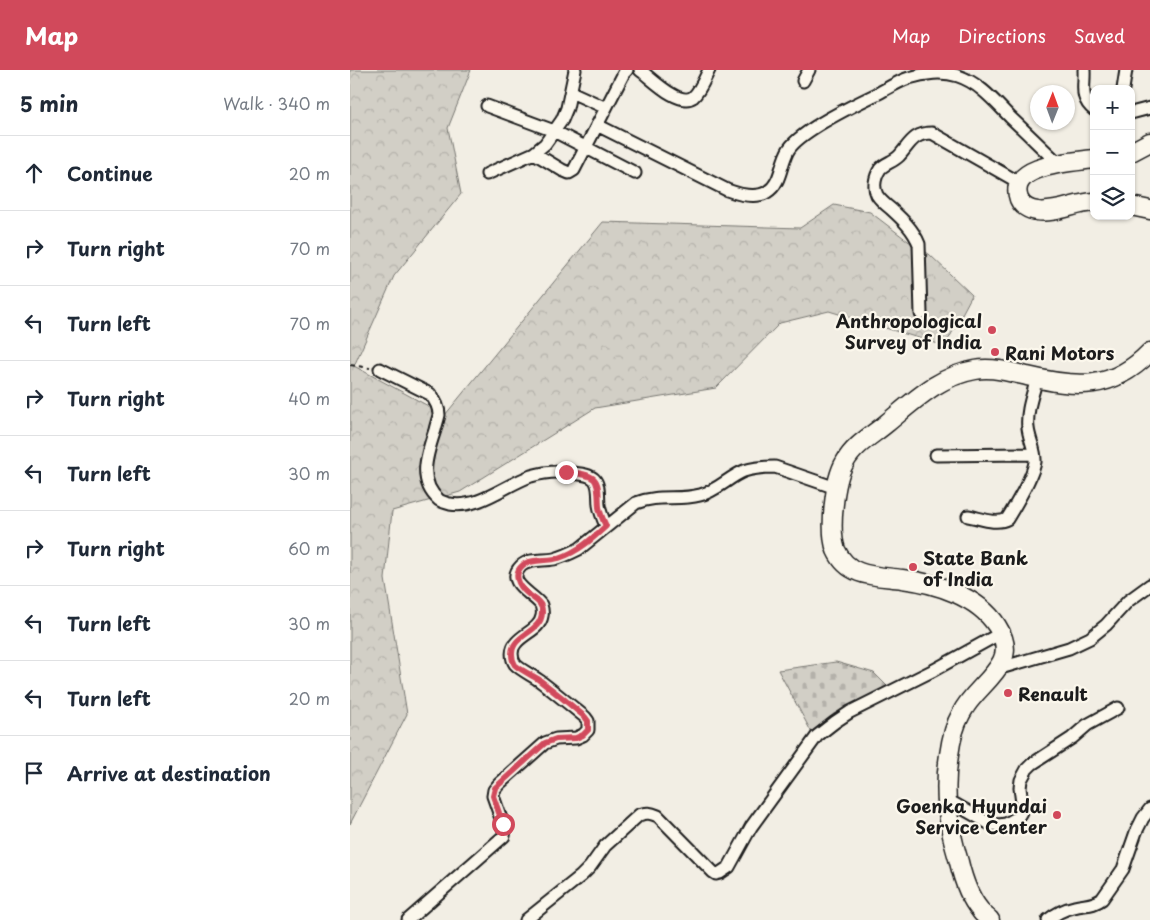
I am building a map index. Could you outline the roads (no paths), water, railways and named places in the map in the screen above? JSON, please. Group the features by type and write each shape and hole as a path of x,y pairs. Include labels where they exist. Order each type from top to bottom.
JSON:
{"highway":[{"path":"1135,150 1150,142"},
{"path":"1090,159 1058,163 1033,171 1024,176 1018,191 1021,204 1027,209 1037,212 1090,202"},
{"path":"1135,207 1150,210"},
{"path":"990,920 980,911 963,878 947,814 946,770 955,726 962,711 997,669 1003,658 1005,645 1001,633 987,614 959,594 922,582 861,573 849,568 840,557 834,544 833,527 836,488 840,473 845,461 854,450 920,396 952,376 979,370 1012,372 1060,382 1099,383 1128,371 1150,352"}],"street":[{"path":"488,174 534,153 544,144 562,120 567,108 575,70"},
{"path":"534,153 569,173 574,170 627,70"},
{"path":"640,70 669,93 680,99 687,100 694,96 709,70"},
{"path":"803,81 809,70"},
{"path":"1084,70 1083,93 1090,106"},
{"path":"1124,85 1126,70"},
{"path":"597,125 726,190 754,196 765,194 772,189 777,181 789,148 811,130 907,78 922,74 940,73 957,76 972,83 986,93 1058,163"},
{"path":"571,92 606,108"},
{"path":"487,106 554,131 635,174"},
{"path":"1135,112 1150,108"},
{"path":"921,314 919,244 910,228 878,196 875,187 879,171 883,166 897,158 915,136 932,133 1020,183"},
{"path":"380,369 430,394 436,402 439,416 428,451 425,469 427,485 441,502 455,505 469,504 538,474 566,472 583,474 593,478 597,484 601,516 606,526"},
{"path":"968,516 998,522 1007,519 1033,469 1035,461 1029,438 1027,415 1037,378"},
{"path":"936,454 1034,454"},
{"path":"408,920 504,836 505,830 493,796 494,790 499,784 545,743 556,739 576,738 588,732 585,717 539,680 516,665 512,657 515,644 539,624 542,613 542,606 537,600 527,594 517,582 516,575 519,569 532,561 554,559 579,549 636,503 646,499 686,498 701,495 718,488 744,472 765,467 775,468 836,488"},
{"path":"997,669 1069,648 1090,638 1106,625 1128,601 1150,585"},
{"path":"526,920 581,876 605,846 639,815 646,813 658,816 713,872 716,874 725,870 729,867 751,827 817,736 850,712 934,670 1001,633"},
{"path":"946,800 990,824 999,825 1013,821 1020,812 1022,803 1021,780 1027,769 1072,738 1087,725 1118,708"},
{"path":"1048,920 1069,908 1092,905 1102,899 1123,869 1136,832 1150,809"}],"place":[{"name":"Anthropological Survey of India","path":"992,330"},
{"name":"Rani Motors","path":"995,352"},
{"name":"State Bank of India","path":"913,567"},
{"name":"Renault","path":"1008,693"},
{"name":"Goenka Hyundai Service Center","path":"1057,815"}]}
